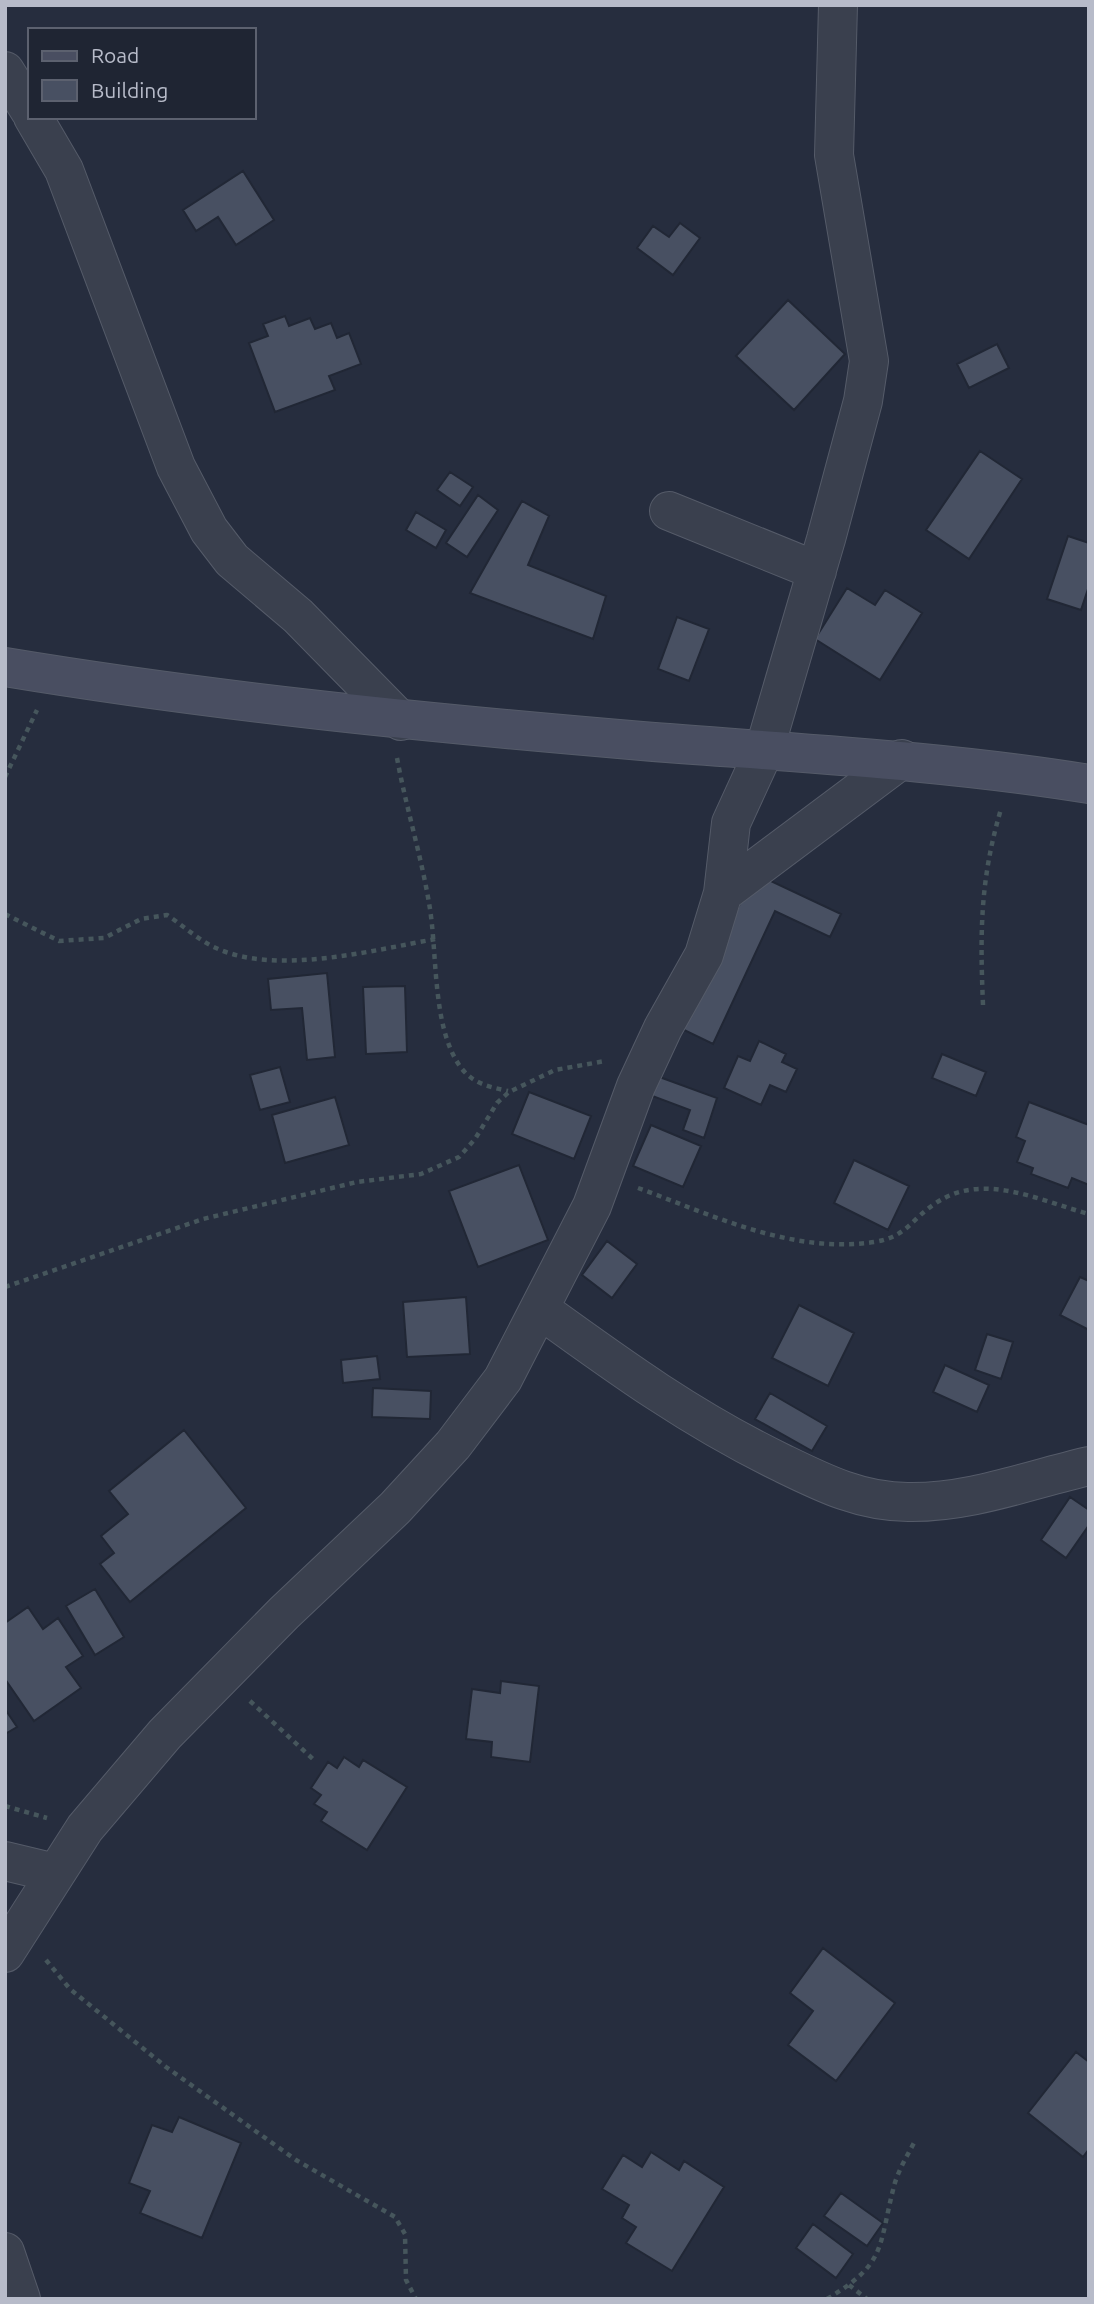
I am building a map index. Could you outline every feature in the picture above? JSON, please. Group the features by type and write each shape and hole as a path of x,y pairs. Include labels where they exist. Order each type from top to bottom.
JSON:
{"main road":[{"path":"5,667 158,693 395,720 764,751 902,759 1089,784"}],"street":[{"path":"14,1939 55,1873 94,1818 166,1734 284,1613 395,1508 453,1445 509,1370 541,1310 604,1176 651,1053 704,955 723,893 731,823 764,751 863,401 869,361 834,155 838,5"},
{"path":"5,71 28,108"},
{"path":"34,119 64,170 176,467 209,530 232,560 298,616 395,720"},
{"path":"669,512 817,571"},
{"path":"723,893 902,759"},
{"path":"541,1310 692,1416 837,1489 867,1498 907,1502 950,1499 990,1493 1089,1466"},
{"path":"5,1861 55,1873"},
{"path":"5,2252 21,2299"}],"path":[{"path":"5,776 56,676"},
{"path":"395,720 436,939 439,1003 447,1041 462,1068 479,1084 509,1092"},
{"path":"983,1006 981,904 990,846 1012,774"},
{"path":"5,914 59,941 104,938 141,919 167,915 209,944 246,957 281,959 348,955 436,939"},
{"path":"5,1287 203,1219 345,1185 421,1174 459,1157 475,1139 497,1103 509,1092 555,1070 651,1053"},
{"path":"604,1176 778,1238 820,1245 875,1242 896,1237 909,1229 937,1202 972,1188 998,1188 1089,1214"},
{"path":"223,1677 314,1760"},
{"path":"14,1939 70,1989 166,2067 296,2160 395,2217 405,2234 406,2280 416,2299"},
{"path":"827,2299 867,2270 880,2250 897,2176 915,2141"},
{"path":"849,2285 867,2299"}],"building":[{"path":"243,171 274,220 236,245 218,217 196,231 183,210"},
{"path":"680,223 700,238 673,275 637,248 653,226 669,237"},
{"path":"788,300 845,354 794,410 736,356"},
{"path":"285,316 289,326 310,318 315,329 331,323 337,338 349,333 361,364 329,376 335,390 275,412 249,343 268,336 263,324"},
{"path":"997,344 1009,368 969,388 957,364"},
{"path":"980,451 1022,479 969,559 926,530"},
{"path":"450,472 473,487 460,506 437,490"},
{"path":"478,495 498,510 467,557 446,543"},
{"path":"522,501 549,516 528,565 606,596 593,639 470,593"},
{"path":"416,512 446,530 436,548 406,530"},
{"path":"1068,536 1089,543 1089,586 1081,610 1047,599"},
{"path":"847,588 875,605 885,590 922,613 880,680 815,639"},
{"path":"677,617 709,629 689,681 658,669"},
{"path":"754,873 841,914 830,937 775,911 713,1044 682,1029"},
{"path":"327,973 335,1057 307,1060 302,1008 271,1010 268,979"},
{"path":"405,986 407,1052 366,1054 363,987"},
{"path":"759,1041 786,1054 782,1062 797,1069 786,1092 770,1085 761,1105 724,1088 738,1056 750,1061"},
{"path":"942,1054 986,1072 976,1096 932,1078"},
{"path":"280,1067 290,1102 260,1110 250,1075"},
{"path":"654,1075 717,1098 704,1138 683,1130 690,1110 647,1094"},
{"path":"529,1092 591,1116 574,1159 512,1134"},
{"path":"335,1097 349,1145 285,1163 272,1115"},
{"path":"1029,1102 1089,1125 1089,1185 1072,1178 1068,1188 1031,1174 1033,1168 1017,1162 1025,1141 1016,1137"},
{"path":"651,1125 701,1146 683,1187 633,1166"},
{"path":"854,1160 909,1186 888,1230 834,1203"},
{"path":"519,1165 548,1240 478,1267 449,1191"},
{"path":"607,1241 637,1264 612,1298 582,1275"},
{"path":"1080,1277 1089,1281 1089,1330 1060,1315"},
{"path":"466,1297 470,1354 407,1357 403,1302"},
{"path":"799,1305 854,1333 828,1386 772,1358"},
{"path":"987,1334 1013,1342 1001,1379 975,1370"},
{"path":"377,1356 380,1379 343,1383 341,1360"},
{"path":"945,1365 989,1385 977,1412 933,1392"},
{"path":"373,1388 431,1391 430,1419 372,1417"},
{"path":"770,1393 827,1426 812,1451 755,1419"},
{"path":"184,1430 246,1508 130,1602 100,1564 114,1553 101,1536 128,1514 109,1491"},
{"path":"1070,1497 1089,1510 1089,1525 1066,1558 1041,1540"},
{"path":"95,1589 124,1637 95,1655 66,1606"},
{"path":"28,1607 43,1629 58,1618 83,1656 66,1667 81,1688 34,1721 5,1679 5,1623"},
{"path":"501,1681 539,1686 530,1762 491,1757 492,1742 466,1739 472,1689 500,1693"},
{"path":"5,1709 17,1727 5,1734"},
{"path":"344,1757 359,1767 363,1760 407,1787 367,1850 321,1821 327,1812 314,1804 321,1795 311,1788 328,1762 337,1768"},
{"path":"823,1948 895,2003 836,2081 788,2045 813,2011 790,1993"},
{"path":"1076,2052 1089,2062 1089,2149 1083,2157 1028,2113"},
{"path":"179,2117 241,2143 202,2238 140,2213 150,2191 129,2183 152,2125 172,2132"},
{"path":"651,2152 679,2170 684,2161 724,2187 672,2271 626,2243 636,2227 622,2218 629,2205 602,2189 623,2155 642,2167"},
{"path":"841,2193 883,2223 867,2246 824,2216"},
{"path":"813,2224 853,2254 836,2278 796,2248"}]}
